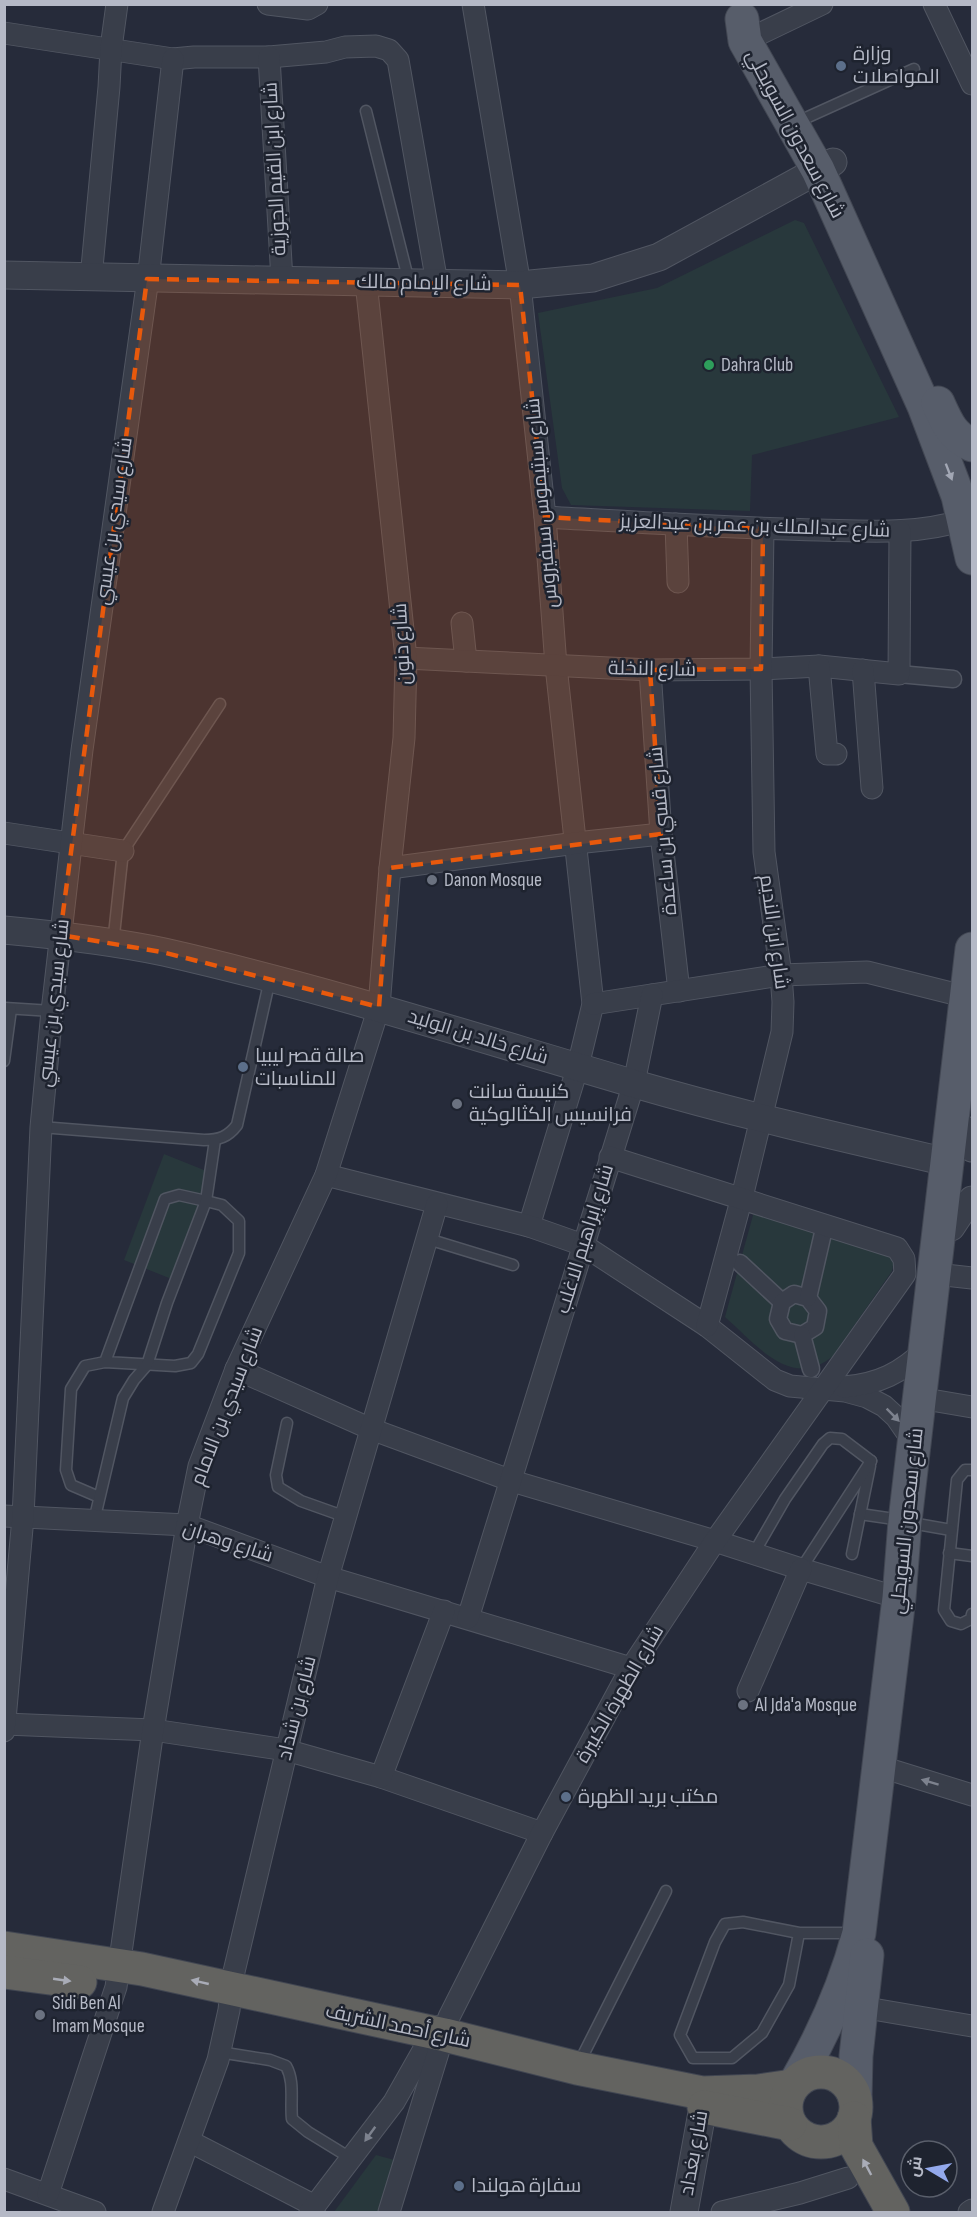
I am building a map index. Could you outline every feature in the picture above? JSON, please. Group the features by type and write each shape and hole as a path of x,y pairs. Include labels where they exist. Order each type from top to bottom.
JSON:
{"highway":[{"name":"شارع أحمد الشريف","path":"4,1948 230,2000 438,2037 577,2068 703,2100 803,2133"},
{"name":"شارع أحمد الشريف","path":"4,1972 118,1976"},
{"name":"شارع أحمد الشريف","path":"438,2037 690,2106 703,2100 794,2083"},
{"path":"869,2212 835,2160 786,2115 786,2105 794,2083 808,2073 820,2071 832,2073 843,2079 851,2088 855,2109 856,2146 893,2212"},
{"path":"803,2133 835,2139 843,2134 855,2109"}],"main road":[{"name":"شارع سعدون السويحلي","path":"751,37 808,117 825,166 924,406 958,496 972,558"},
{"name":"شارع سعدون السويحلي","path":"751,37 825,166 894,295 948,426 956,437 972,445"},
{"name":"شارع سعدون السويحلي","path":"794,2083 849,2017 888,1769 911,1522 914,1443 926,1349 961,1146 972,949"},
{"name":"شارع سعدون السويحلي","path":"855,2109 849,2017 849,1971 859,1933 899,1598 911,1522 931,1400 959,1276 951,1227 972,1059"}],"street":[{"path":"91,278 111,48 117,4"},
{"path":"268,4 308,9 317,4"},
{"name":"شارع سبتيموس سيفيروس","path":"473,4 520,285 545,517 556,666 593,1004 578,1066 529,1226"},
{"path":"934,4 972,84"},
{"path":"751,37 814,6"},
{"path":"4,33 173,59 269,57 326,52 345,47 376,46 389,50 398,60 437,284"},
{"name":"شارع ابن القيم الجوزية","path":"269,57 282,280"},
{"name":"شارع سيدي بن عيسي","path":"4,1731 14,1517 41,1127 52,1011 82,750 147,279 173,59"},
{"name":"شارع الإمام مالك","path":"4,275 520,285 593,278 659,257 825,166"},
{"name":"شارع دنون","path":"366,282 406,658 404,738 390,868 379,1007"},
{"name":"شارع عبدالملك بن عمر بن عبدالعزيز","path":"545,517 762,529 900,531 946,525 963,520"},
{"path":"676,525 678,582"},
{"name":"شارع ابن النديم","path":"707,1326 742,1197 782,1032 782,975 764,852 761,669 762,529"},
{"path":"900,531 899,674 953,679"},
{"path":"462,623 466,661"},
{"name":"شارع النخلة","path":"406,658 650,670 819,666 899,674"},
{"path":"819,666 827,754 836,754"},
{"name":"شارع قسي بن ساعدة","path":"650,670 661,834 679,991"},
{"path":"862,670 872,788"},
{"path":"4,833 123,851"},
{"path":"390,868 661,834"},
{"name":"شارع خالد بن الوليد","path":"4,930 60,935 162,952 379,1007 761,1119 961,1146"},
{"path":"593,1004 782,975 867,972 970,987"},
{"name":"شارع إبراهيم الاغلب","path":"468,1618 634,1083 652,995"},
{"name":"شارع سيدي بن الامام","path":"48,2194 118,1976 153,1730 187,1525 200,1466 236,1369 326,1175 379,1007"},
{"name":"شارع الظهرة الكبيرة","path":"438,2037 542,1833 631,1668 715,1541 902,1282 905,1274 904,1259 897,1248 610,1157"},
{"path":"326,1175 529,1226 583,1245 707,1326 775,1380 790,1386 844,1391 867,1397 884,1406 896,1417 914,1443"},
{"path":"951,1227 972,1200"},
{"name":"شارع بن شداد","path":"163,2212 219,2052 286,1750 328,1576 437,1204"},
{"path":"808,1298 823,1233"},
{"path":"740,1263 782,1302"},
{"path":"794,1294 808,1298 818,1311 815,1327 802,1335 785,1331 778,1319 782,1302 794,1294"},
{"path":"802,1335 811,1369"},
{"path":"823,1389 854,1386 891,1376 907,1367 926,1349"},
{"path":"236,1369 370,1429 512,1481 899,1598"},
{"path":"931,1400 972,1407"},
{"name":"شارع وهران","path":"14,1517 187,1525 328,1576 631,1668"},
{"path":"748,1691 801,1569"},
{"path":"381,1777 444,1611"},
{"path":"5,1724 153,1730 286,1750 381,1777 542,1833"},
{"path":"888,1769 972,1796"},
{"path":"849,2017 972,2026"},
{"path":"189,2141 313,2209 394,2102 438,2037"},
{"path":"389,2212 420,2111 438,2037"},
{"name":"شارع بغداد","path":"684,2212 703,2100"},
{"path":"394,2102 420,2111"},
{"path":"722,2212 802,2203 848,2178"},
{"path":"4,2179 95,2212"}],"lane":[{"path":"808,117 914,69"},
{"path":"366,111 409,283"},
{"path":"113,944 123,851 220,704"},
{"path":"41,1127 215,1140 230,1135 237,1125 270,979"},
{"path":"4,1061 8,1008 52,1011"},
{"path":"94,1521 123,1398 147,1365 167,1303 206,1201 215,1140"},
{"path":"99,1497 71,1485 66,1470 71,1389 85,1366 105,1362 147,1365 191,1363 198,1354 239,1253 239,1221 222,1205 179,1195 165,1199 105,1362"},
{"path":"428,1239 513,1265"},
{"path":"287,1423 276,1475 278,1487 301,1501 345,1517"},
{"path":"754,1553 785,1499 823,1444 830,1438 842,1439 870,1461"},
{"path":"852,1554 870,1461"},
{"path":"801,1569 870,1461"},
{"path":"972,1470 965,1470 957,1480 944,1610 951,1621 961,1624 971,1619 972,1614"},
{"path":"860,1514 951,1530"},
{"path":"950,1553 972,1556"},
{"path":"577,2068 666,1891"},
{"path":"799,1933 789,1985 762,2033 732,2058 693,2058 680,2035 715,1942 726,1924 743,1922 799,1933 859,1933"},
{"path":"219,2052 270,2060 286,2066 292,2076 290,2103 292,2119 308,2132 352,2159"}],"highlighted area":[{"path":"147,279 520,285 545,517 763,529 761,669 650,670 661,834 390,868 379,1007 162,952 60,935"}],"shaded area":[{"name":"Dahra Club","path":"795,220 804,223 899,417 752,455 750,511 571,505 562,488 538,313 657,288"},
{"path":"164,1154 214,1174 174,1280 124,1260"},
{"path":"755,1208 891,1257 894,1261 892,1271 833,1356 818,1365 803,1368 789,1366 775,1360 725,1317"},
{"path":"376,2155 402,2162 384,2212 334,2212"}],"place":[{"name":"وزارة المواصلات","path":"841,66"},
{"name":"Dahra Club","path":"709,365"},
{"name":"Danon Mosque","path":"432,880"},
{"name":"صالة قصر ليبيا للمناسبات","path":"243,1067"},
{"name":"كنيسة سانت فرانسيس الكثالوكية","path":"457,1104"},
{"name":"Al Jda'a Mosque","path":"743,1705"},
{"name":"مكتب بريد الظهرة","path":"566,1797"},
{"name":"Sidi Ben Al Imam Mosque","path":"40,2015"},
{"name":"سفارة هولندا","path":"459,2186"}]}
